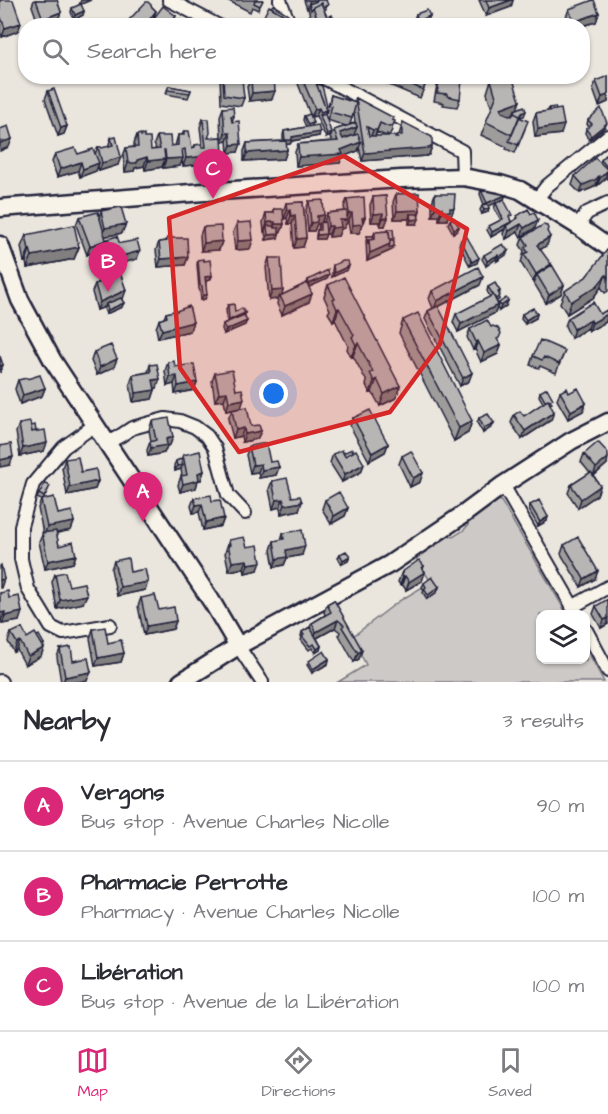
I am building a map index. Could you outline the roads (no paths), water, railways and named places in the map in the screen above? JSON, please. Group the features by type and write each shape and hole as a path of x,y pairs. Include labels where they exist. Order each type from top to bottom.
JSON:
{"street":[{"path":"169,0 204,18"},
{"path":"280,0 287,18"},
{"path":"335,84 462,151 463,177"},
{"path":"536,200 547,186 608,136"},
{"path":"0,208 215,191 463,177 520,190 608,247"},
{"path":"578,226 587,213 608,203"},
{"path":"0,245 20,300 53,361 262,682"},
{"path":"107,443 132,428 165,419 180,421 195,427 207,436 215,448 228,495 245,513"},
{"path":"181,682 238,646 390,564 503,485 571,441 608,422"},
{"path":"95,425 64,447 33,484 21,526 21,559 28,589 51,627 63,633 110,625"},
{"path":"503,485 574,610"},
{"path":"576,610 608,587"},
{"path":"590,639 608,671"}],"place":[{"name":"Libération","path":"213,199"},
{"name":"Pharmacie Perrotte","path":"108,292"},
{"name":"Vergons","path":"143,522"}]}
